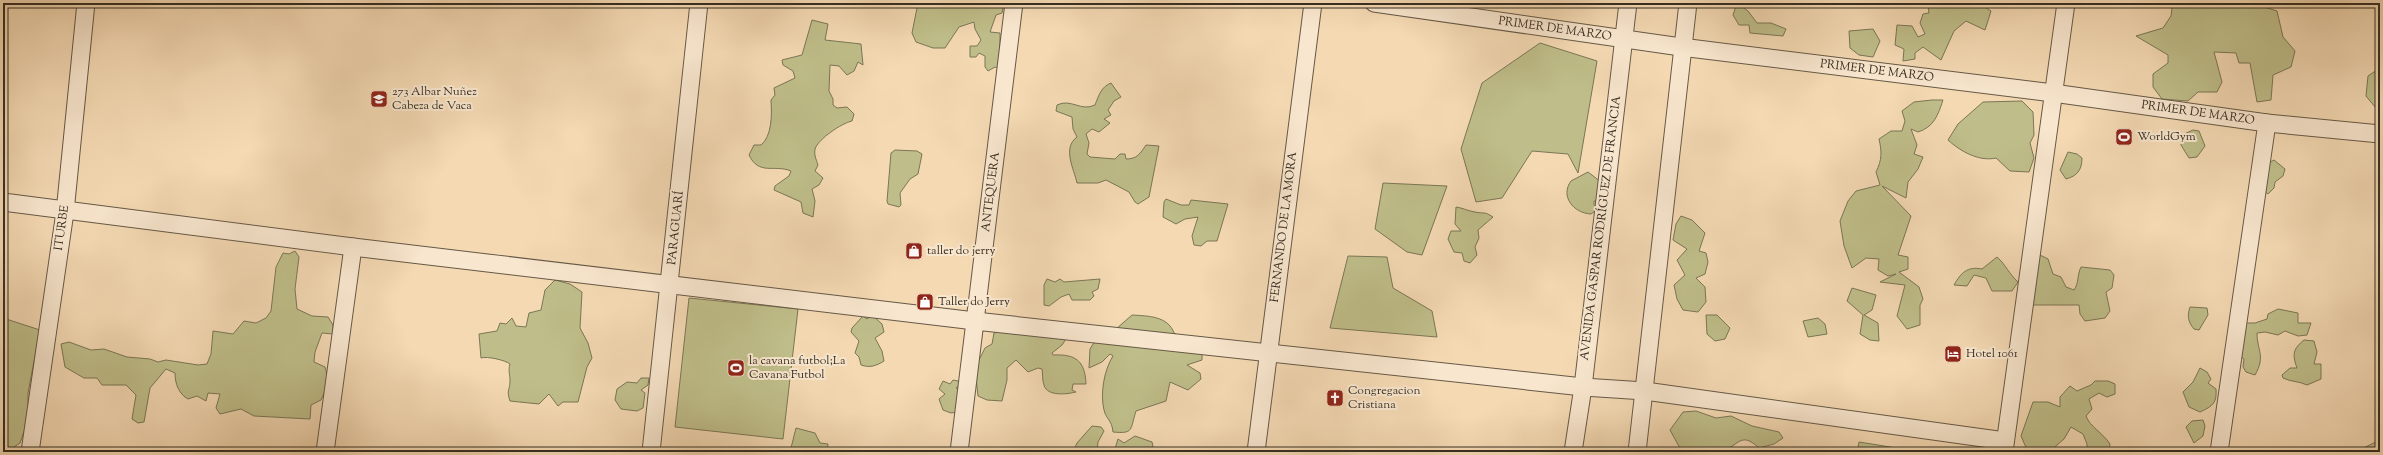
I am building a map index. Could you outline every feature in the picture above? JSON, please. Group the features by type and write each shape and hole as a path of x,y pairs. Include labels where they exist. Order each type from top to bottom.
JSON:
{"street":[{"name":"ITURBE","path":"30,452 65,212 86,3"},
{"name":"PARAGUARÍ","path":"651,452 699,3"},
{"name":"ANTEQUERA","path":"959,452 1014,3"},
{"name":"FERNANDO DE LA MORA","path":"1256,452 1313,3"},
{"name":"PRIMER DE MARZO","path":"1374,3 1681,47 2053,93 2267,123 2380,134"},
{"name":"AVENIDA GASPAR RODRÍGUEZ DE FRANCIA","path":"1573,452 1583,387 1628,3"},
{"path":"1638,452 1681,47 1688,3"},
{"path":"3,202 65,212 975,321 1583,387 1645,391 2004,446 2066,3"},
{"path":"2219,452 2267,123"},
{"path":"325,452 353,247"}],"shaded area":[{"path":"918,3 999,3 1003,9 1002,13 996,15 990,32 1000,33 1000,69 995,67 988,71 985,67 985,56 979,53 976,57 970,57 970,46 977,46 981,40 975,29 974,22 959,27 945,48 933,48 916,42 912,33"},
{"path":"1737,3 1748,11 1757,23 1771,23 1786,29 1783,36 1750,33 1749,25 1739,25 1733,15"},
{"path":"1935,3 1979,3 1991,11 1985,30 1966,21 1954,31 1941,60 1923,47 1915,53 1915,59 1903,61 1904,49 1895,45 1897,25 1912,26 1918,37 1925,34 1920,23 1923,14 1929,13 1928,6"},
{"path":"2167,3 2262,3 2261,6 2277,11 2283,37 2295,51 2291,67 2273,75 2271,100 2257,102 2250,63 2239,63 2236,53 2214,52 2222,82 2217,92 2198,92 2188,101 2162,99 2153,87 2153,74 2168,63 2168,55 2136,36 2163,28 2171,16 2172,8"},
{"path":"812,20 828,24 825,40 861,44 863,65 858,62 854,71 847,75 839,66 830,65 829,91 833,99 833,105 837,108 847,107 854,114 852,121 831,132 817,145 815,149 818,165 815,171 823,178 819,185 812,189 815,201 813,217 803,213 801,202 774,190 775,186 789,176 791,171 779,168 762,167 757,165 749,155 754,145 761,145 765,141 769,131 771,100 775,95 774,88 795,78 793,71 783,65 782,60 802,55"},
{"path":"1873,29 1880,41 1873,57 1859,55 1850,48 1849,31"},
{"path":"1540,43 1597,61 1578,173 1568,154 1532,151 1502,198 1476,202 1461,149 1482,83"},
{"path":"2380,68 2380,113 2366,96 2368,76"},
{"path":"1111,83 1121,97 1114,101 1108,110 1111,115 1104,119 1110,123 1099,132 1092,129 1086,134 1089,143 1087,154 1090,157 1115,159 1120,154 1125,154 1126,159 1130,159 1138,155 1146,145 1159,146 1149,197 1138,204 1129,192 1106,180 1098,183 1077,183 1070,159 1070,147 1077,137 1073,129 1072,117 1056,111 1057,105 1062,103 1085,107 1095,105 1103,89"},
{"path":"1943,100 1935,120 1928,127 1918,132 1911,129 1917,145 1914,154 1923,157 1918,169 1908,182 1906,198 1882,186 1911,216 1898,255 1908,257 1908,269 1899,272 1919,287 1923,299 1920,305 1920,325 1907,329 1897,316 1905,285 1880,282 1896,274 1888,276 1878,270 1879,259 1866,258 1852,268 1844,246 1840,221 1848,201 1856,191 1880,185 1876,172 1881,156 1879,139 1891,131 1902,131 1905,121 1902,111 1914,102"},
{"path":"2022,101 2033,112 2034,135 2030,143 2034,158 2029,172 2010,171 1996,158 1990,159 1970,155 1948,140 1958,124 1983,102"},
{"path":"2193,130 2199,131 2205,146 2197,157 2189,158 2181,145 2182,135"},
{"path":"895,150 917,151 922,154 918,174 910,179 900,193 901,205 899,207 888,204 887,201 891,153"},
{"path":"2068,152 2077,154 2082,158 2082,162 2078,172 2066,179 2060,170"},
{"path":"2274,160 2285,169 2283,176 2275,182 2274,188 2268,194 2261,189 2268,163"},
{"path":"1588,172 1601,182 1598,201 1594,201 1594,205 1598,209 1591,214 1579,211 1574,207 1570,203 1567,192 1571,181"},
{"path":"1383,183 1447,186 1422,255 1407,252 1375,229"},
{"path":"1166,199 1181,205 1189,205 1191,200 1228,204 1217,241 1207,241 1201,246 1194,245 1192,236 1198,217 1185,219 1176,224 1163,217 1164,202"},
{"path":"1456,207 1472,212 1486,213 1493,217 1478,230 1479,238 1475,247 1477,255 1470,263 1464,261 1462,253 1454,252 1448,239 1451,231 1461,231 1455,224"},
{"path":"1681,216 1692,220 1705,233 1699,251 1706,253 1708,262 1705,274 1696,278 1705,287 1706,302 1698,312 1683,310 1677,299 1674,285 1685,275 1677,260 1687,249 1673,240 1676,224"},
{"path":"295,251 299,257 295,289 297,309 312,316 328,317 333,325 333,334 322,333 315,352 314,362 325,367 329,382 321,400 311,405 310,419 254,416 241,409 220,414 216,408 220,394 208,393 206,401 197,396 188,399 178,388 175,373 166,369 150,388 144,422 138,423 132,419 136,395 126,385 102,385 97,378 84,378 65,367 61,344 69,342 91,350 104,349 127,357 150,359 158,362 166,360 198,365 207,364 211,354 213,331 233,334 244,321 256,323 266,318 271,311 276,267 283,253 289,254"},
{"path":"2038,254 2048,259 2053,274 2061,277 2066,287 2074,290 2077,285 2081,267 2110,270 2114,275 2112,288 2106,292 2110,311 2105,318 2085,321 2080,314 2079,305 2026,305"},
{"path":"1348,256 1387,257 1393,288 1432,311 1437,337 1330,328"},
{"path":"1997,257 2018,282 2012,291 1992,291 1986,278 1974,275 1967,286 1954,285 1965,271 1977,268 1982,269"},
{"path":"1047,279 1055,282 1060,279 1064,282 1100,279 1098,289 1092,292 1094,296 1090,300 1072,300 1069,294 1061,297 1049,306 1044,305 1044,285"},
{"path":"555,280 570,284 582,292 580,328 588,343 592,358 587,367 578,402 563,402 558,406 549,394 539,404 510,401 508,392 510,384 510,364 496,359 481,358 479,334 497,331 500,323 506,324 512,318 516,326 526,327 529,313 541,310 545,290"},
{"path":"1852,288 1876,295 1872,310 1864,315 1878,323 1879,341 1870,340 1860,334 1863,315 1847,301"},
{"name":"la cavana futbol;La Cavana Futbol","path":"689,298 798,309 783,439 675,427"},
{"path":"2190,307 2207,308 2208,315 2199,330 2194,329 2190,324 2188,316"},
{"path":"2278,309 2298,313 2298,323 2311,323 2307,335 2298,336 2285,331 2278,335 2265,332 2257,333 2260,363 2255,375 2246,372 2243,367 2244,359 2239,355 2244,323 2255,323 2267,319 2268,314"},
{"path":"872,315 882,324 884,332 875,338 882,351 884,361 876,365 867,366 861,365 859,357 855,353 859,341 851,332 852,328 863,316 867,319"},
{"path":"1132,315 1162,320 1171,327 1174,333 1179,336 1116,329"},
{"path":"1706,315 1717,315 1730,328 1725,339 1715,341 1707,334"},
{"path":"3,318 40,330 28,393 26,426 20,443 8,451 3,451"},
{"path":"1818,318 1825,324 1827,334 1808,337 1803,321"},
{"path":"1003,331 1066,339 1062,345 1052,353 1053,355 1073,357 1077,360 1084,369 1086,384 1073,384 1072,390 1076,392 1063,394 1053,393 1046,389 1044,385 1042,369 1038,368 1028,372 1016,360 1007,368 1007,380 1002,401 987,400 978,396 975,368 985,348 992,344 994,333"},
{"path":"2304,340 2314,341 2317,352 2314,364 2321,364 2321,379 2307,385 2283,378 2282,375 2290,368 2297,368 2294,359 2294,352"},
{"path":"1095,341 1202,352 1202,360 1187,365 1200,373 1201,379 1188,390 1170,382 1166,401 1136,411 1132,427 1128,431 1113,432 1104,410 1102,397 1105,375 1113,356 1110,354 1102,362 1089,368 1090,349"},
{"path":"2200,368 2207,372 2211,379 2208,383 2216,389 2216,398 2211,406 2200,412 2189,407 2183,392 2193,382"},
{"path":"641,378 649,378 648,385 641,390 645,393 643,408 637,411 621,409 615,400 617,389 627,382 637,383"},
{"path":"953,380 963,382 956,388 962,389 958,412 951,413 943,410 939,399 945,394 939,389 943,381 950,384"},
{"path":"2095,381 2108,381 2115,384 2115,394 2107,397 2099,393 2089,399 2092,409 2086,416 2090,423 2110,444 2109,452 2087,452 2087,444 2083,434 2071,427 2064,439 2049,452 2028,452 2021,436 2033,402 2048,402 2060,407 2060,397 2070,386 2077,391 2091,385"},
{"path":"1696,411 1716,418 1731,416 1752,426 1779,432 1783,438 1774,444 1759,448 1748,440 1743,440 1721,451 1708,449 1707,452 1682,452 1670,430 1683,412"},
{"path":"2203,420 2205,426 2203,436 2194,443 2186,427 2192,421"},
{"path":"1092,426 1101,427 1104,431 1098,442 1097,452 1073,452 1077,443"},
{"path":"796,428 815,433 820,443 828,444 827,452 790,452"},
{"path":"1135,436 1152,442 1153,446 1148,452 1114,452 1118,439 1124,443"},
{"path":"2380,440 2380,452 2355,452"},
{"path":"1859,442 1909,450 1906,452 1857,452"}],"place":[{"name":"273 Albar Nuñez Cabeza de Vaca","path":"379,99"},
{"name":"WorldGym","path":"2124,137"},
{"name":"taller do jerry","path":"914,251"},
{"name":"Taller do Jerry","path":"925,302"},
{"name":"Hotel 1061","path":"1953,354"},
{"name":"la cavana futbol;La Cavana Futbol","path":"736,368"},
{"name":"Congregacion Cristiana","path":"1335,398"}]}
